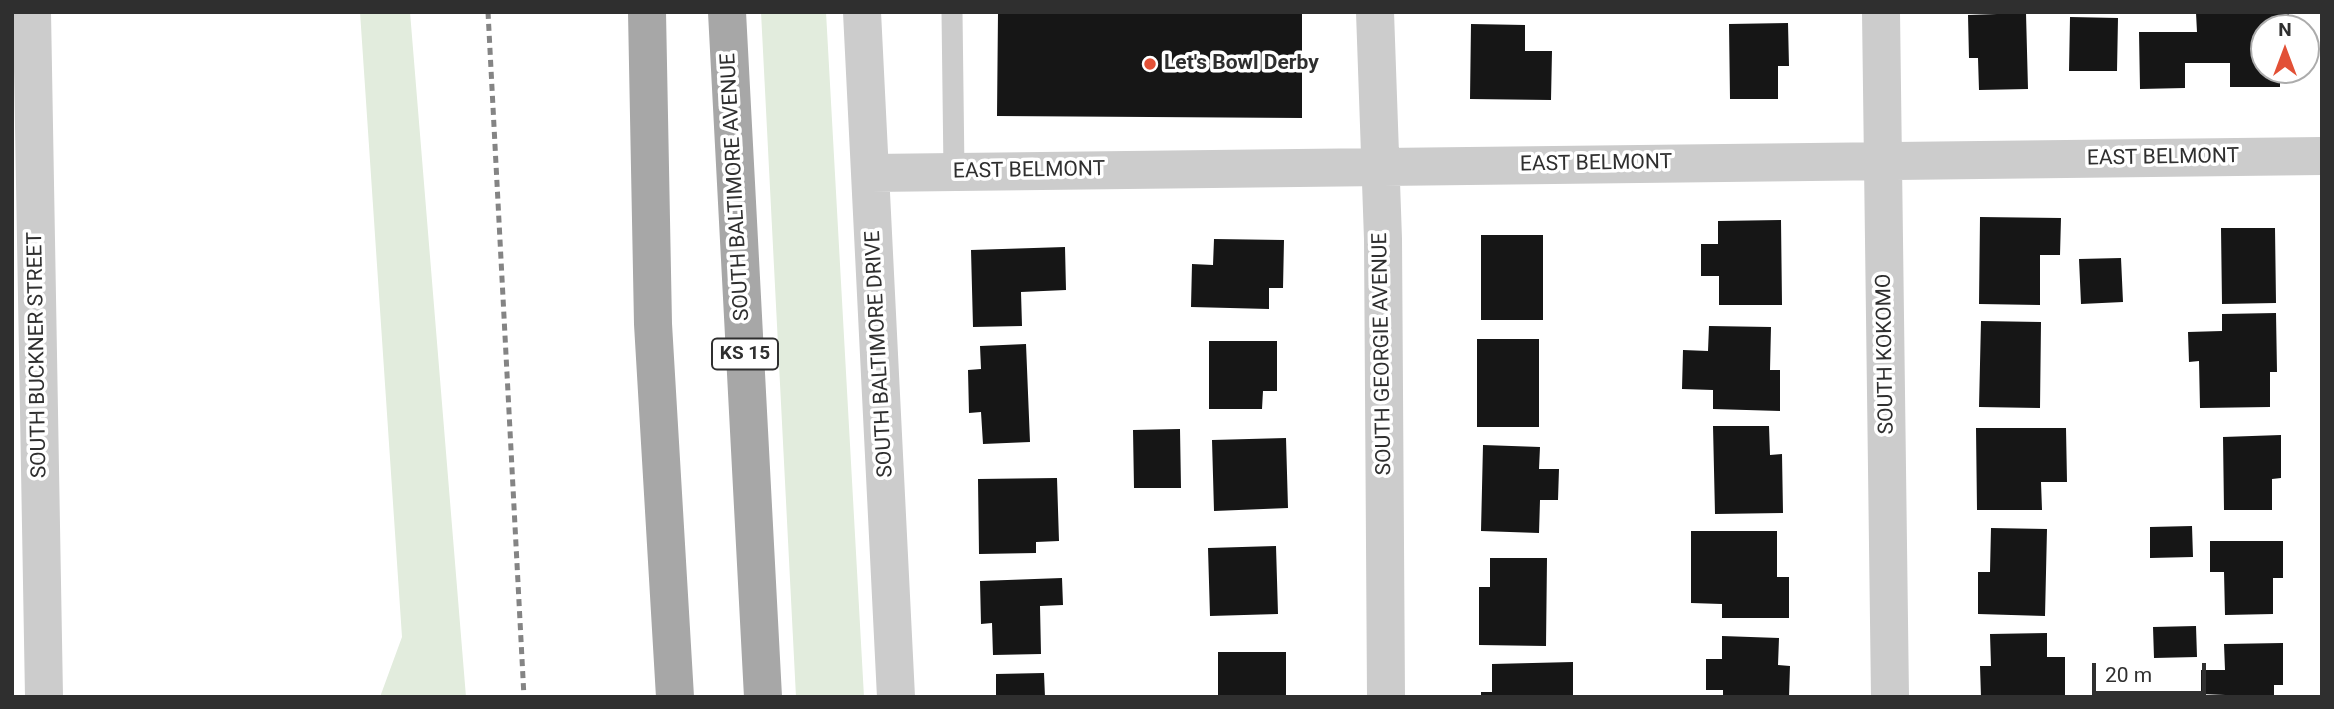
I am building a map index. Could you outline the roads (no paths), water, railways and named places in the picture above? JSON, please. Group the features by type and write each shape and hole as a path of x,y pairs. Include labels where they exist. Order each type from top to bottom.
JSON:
{"main road":[{"path":"646,12 653,324 675,697"},
{"name":"SOUTH BALTIMORE AVENUE","path":"727,12 763,697"}],"street":[{"name":"SOUTH BUCKNER STREET","path":"32,12 24,193 44,697"},
{"name":"SOUTH BALTIMORE DRIVE","path":"862,12 896,697"},
{"name":"SOUTH GEORGIE AVENUE","path":"1375,12 1383,252 1386,697"},
{"name":"SOUTH KOKOMO","path":"1881,12 1890,697"},
{"name":"EAST BELMONT","path":"871,173 2322,156"}],"lane":[{"path":"952,12 954,172"}],"railway":[{"path":"488,12 524,697"}],"place":[{"name":"Let's Bowl Derby","path":"1150,64"}]}
